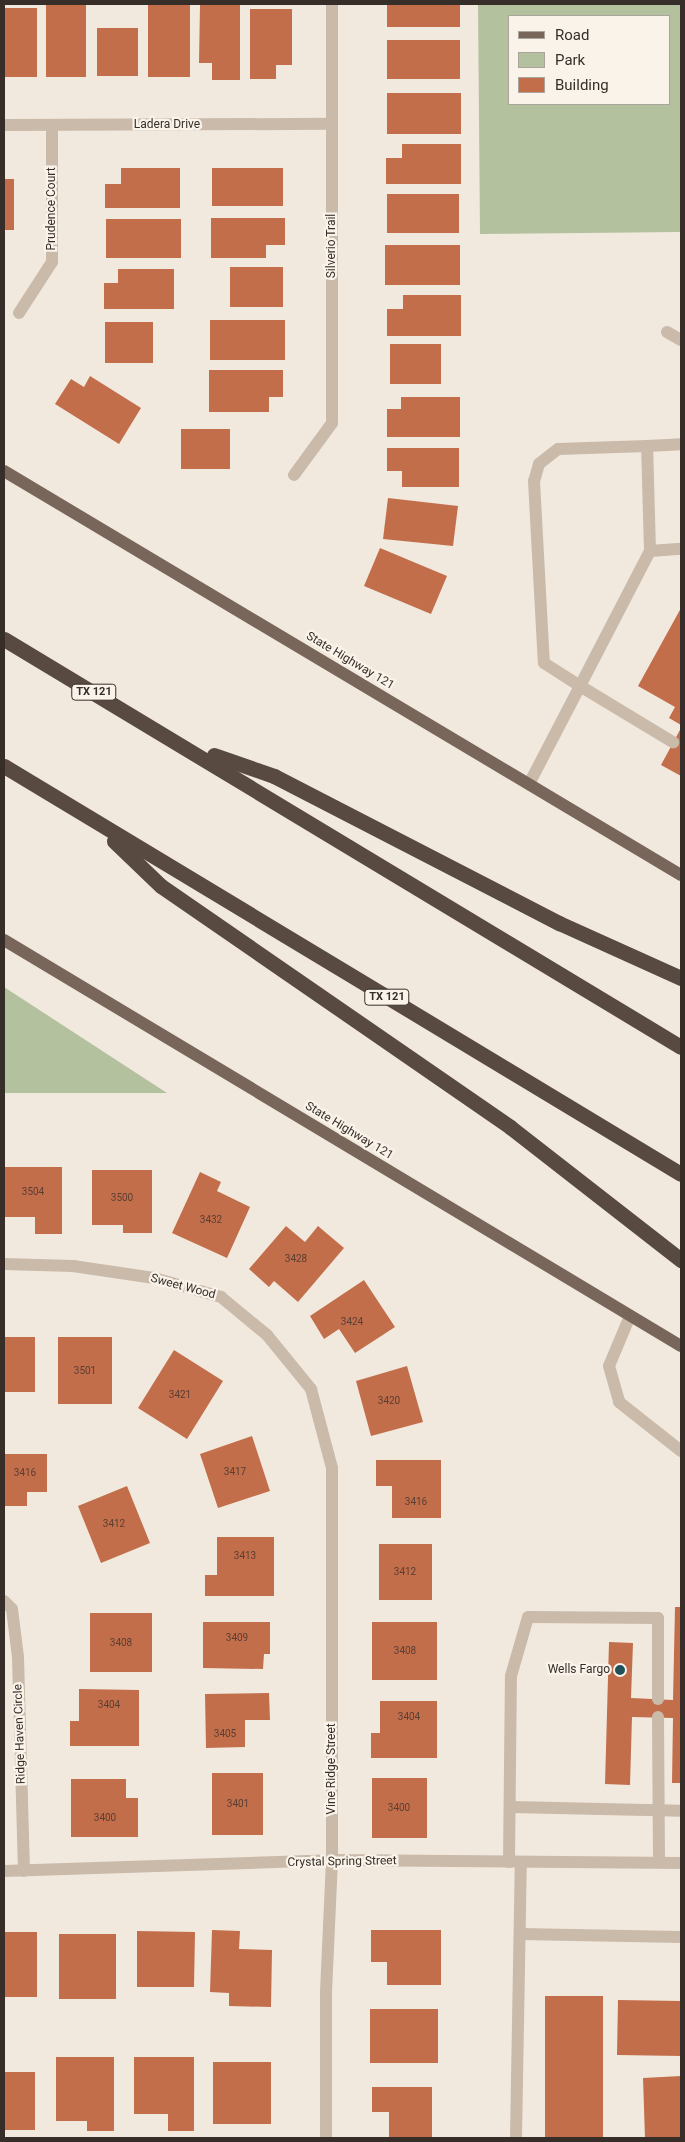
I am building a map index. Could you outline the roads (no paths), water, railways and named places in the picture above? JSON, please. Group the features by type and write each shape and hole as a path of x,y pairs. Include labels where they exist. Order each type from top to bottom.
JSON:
{"highway":[{"name":"TX 121","path":"4,639 184,745 681,1047"},
{"path":"184,745 274,776 559,923 681,978"},
{"name":"TX 121","path":"4,766 681,1174"},
{"path":"93,821 161,886 510,1127 681,1260"}],"main road":[{"name":"State Highway 121","path":"4,470 681,875"},
{"name":"State Highway 121","path":"4,940 681,1346"}],"street":[{"name":"Silverio Trail","path":"294,475 332,423 332,4"},
{"name":"Ladera Drive","path":"4,126 331,124"},
{"name":"Prudence Court","path":"19,313 52,262 52,125"},
{"path":"667,332 681,340"},
{"path":"674,742 544,663 534,481 539,464 558,449 681,444"},
{"path":"529,784 650,551 647,446"},
{"path":"650,551 681,549"},
{"name":"Sweet Wood","path":"4,1264 73,1266 154,1278 221,1297 267,1335 311,1389 315,1402"},
{"path":"630,1316 609,1366 619,1402 681,1451"},
{"name":"Vine Ridge Street","path":"315,1402 332,1468 332,1860 326,1992 326,2138"},
{"name":"Ridge Haven Circle","path":"4,1600 12,1609 18,1657 24,1871"},
{"path":"516,2138 520,1934 511,1807 511,1676 528,1617 658,1618 658,1699"},
{"path":"658,1718 659,1862"},
{"path":"511,1807 681,1811"},
{"name":"Crystal Spring Street","path":"4,1871 332,1860 681,1863"},
{"path":"520,1934 681,1937"}],"place":[{"name":"Wells Fargo","path":"620,1670"}]}
